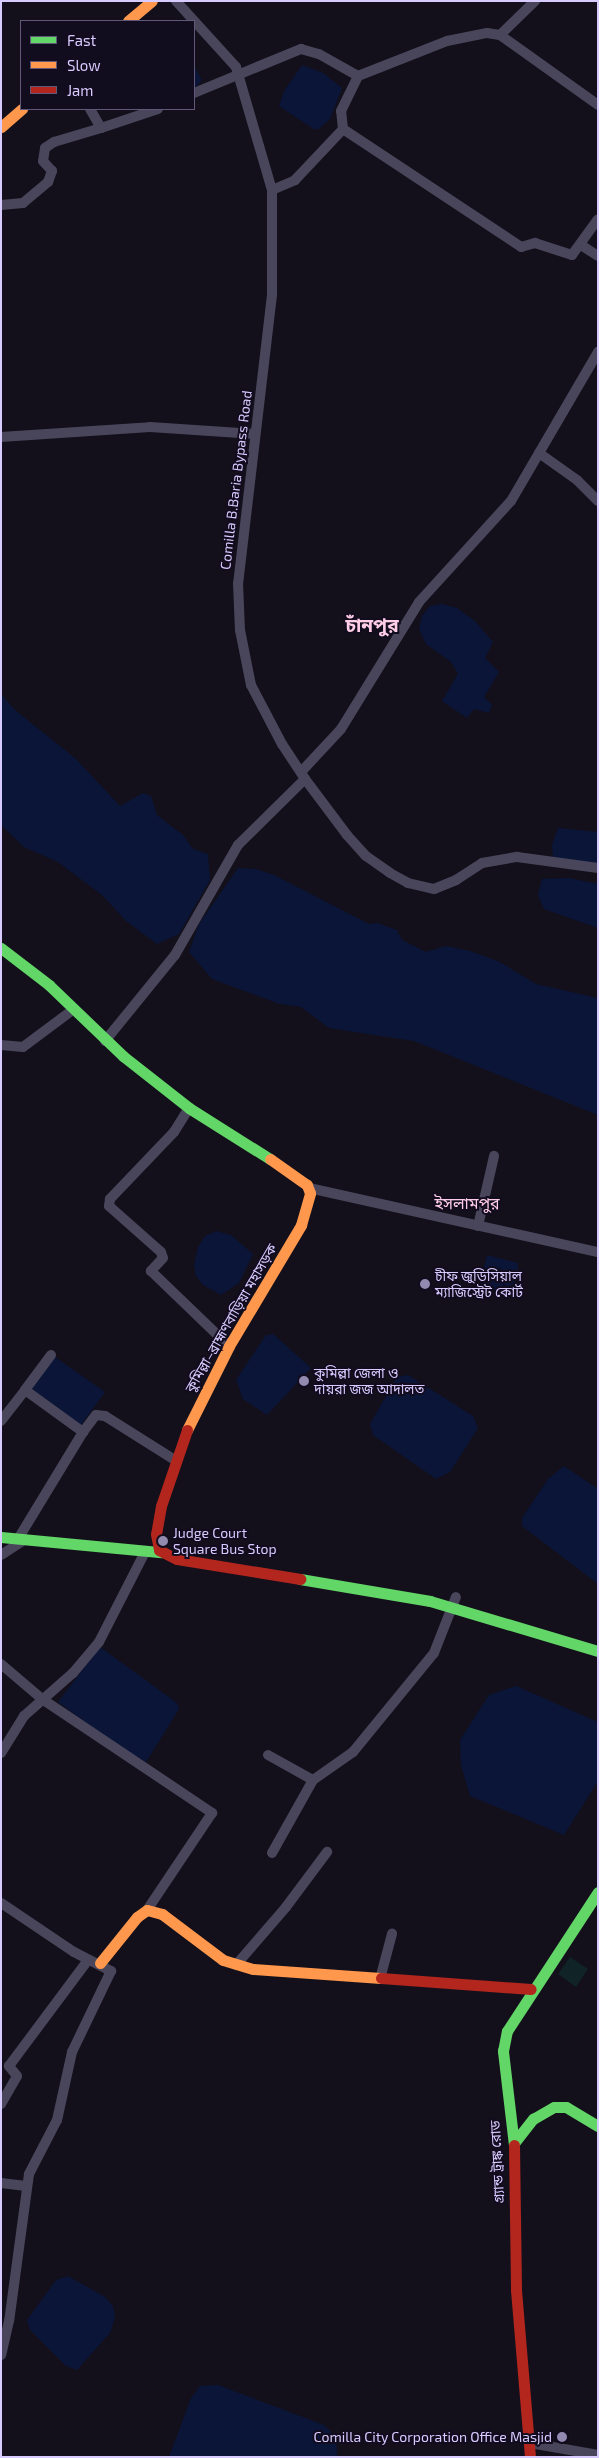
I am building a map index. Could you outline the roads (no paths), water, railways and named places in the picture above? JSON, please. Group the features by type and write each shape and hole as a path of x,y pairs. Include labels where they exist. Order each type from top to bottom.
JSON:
{"main road":[{"path":"129,20 152,1"},
{"path":"1,127 21,110"},
{"path":"1,948 27,966 74,1009 105,1041 190,1108 295,1174 309,1188"},
{"name":"কুমিল্লা–ব্রাহ্মণবাড়িয়া মহাসড়ক","path":"161,1552 157,1546 156,1534 160,1506 174,1460 200,1401 229,1346 302,1225 310,1200 309,1188"},
{"path":"1,1537 145,1552 179,1549 237,1563 455,1602 598,1640"},
{"path":"455,1602 598,1651"},
{"name":"গ্র্যান্ড ট্রাঙ্ক রোড","path":"530,2457 516,2290 514,2143 502,2051 507,2031 531,1990 598,1892"},
{"path":"94,1961 116,1945 137,1917 147,1910 162,1914 210,1951 236,1965 380,1979 531,1990"},
{"path":"514,2143 532,2119 554,2107 566,2107 598,2126"}],"street":[{"name":"Comilla B.Baria Bypass Road","path":"176,1 194,20"},
{"path":"500,34 535,1"},
{"name":"Comilla B.Baria Bypass Road","path":"195,21 221,48 239,74 272,190 272,295 239,565 240,630 251,685 303,775 366,856 390,873 419,886 434,889 456,880 482,863 517,857 598,868"},
{"path":"272,190 295,180 343,128 341,111 358,76 447,41 487,33 500,34 598,104"},
{"path":"195,94 301,49 319,54 358,76"},
{"path":"91,110 101,128"},
{"path":"1,206 23,203 48,182 52,171 43,161 45,148 54,142 155,110"},
{"path":"343,128 521,247 535,243 569,256 581,245 598,218"},
{"path":"581,245 598,256"},
{"path":"105,1041 175,955 238,845 303,775 341,729 419,602 511,501 598,352"},
{"path":"1,437 150,427 255,434"},
{"path":"539,453 577,480 598,501"},
{"path":"1,1045 23,1047 74,1009"},
{"path":"190,1108 174,1132 110,1200 109,1206 161,1252 163,1258 151,1270 155,1277 229,1346"},
{"path":"478,1226 494,1156"},
{"path":"309,1188 598,1252"},
{"path":"1,1422 51,1355"},
{"path":"25,1390 84,1432"},
{"path":"2,1552 21,1540 84,1432 96,1415 105,1416 174,1460"},
{"path":"1,1753 24,1716 73,1673 99,1642 145,1552"},
{"path":"272,1853 313,1780 341,1762 374,1730 434,1653 455,1602"},
{"path":"1,1664 42,1699 212,1814 147,1910"},
{"path":"268,1755 313,1780"},
{"path":"236,1965 286,1907 327,1852"},
{"path":"1,1903 111,1971"},
{"path":"380,1979 392,1934"},
{"path":"1,2355 9,2321 26,2186 57,2120 72,2052 111,1971 116,1945"},
{"path":"1,2104 17,2076 9,2066 94,1961"},
{"path":"1,2183 26,2186"},
{"path":"530,2444 598,2454"}],"water":[{"path":"302,65 323,73 342,88 330,119 319,129 314,129 279,106 284,91"},
{"path":"195,68 202,80 195,88"},
{"path":"442,604 457,608 475,621 493,642 485,658 499,672 484,697 492,705 489,713 474,709 467,718 442,701 458,674 451,662 426,644 419,629 422,616 430,606"},
{"path":"1,694 15,710 75,758 120,806 143,793 151,796 157,815 183,835 193,849 208,854 210,880 179,934 157,944 126,921 102,895 58,862 24,847 1,825"},
{"path":"558,828 598,832 598,865 553,857 552,845"},
{"path":"238,868 256,869 274,875 369,924 377,923 397,930 402,940 426,952 446,946 470,951 500,962 536,984 598,998 598,1115 414,1041 329,1028 301,1007 280,1004 212,979 189,952 199,924"},
{"path":"569,878 598,884 598,928 544,909 538,895 542,879"},
{"path":"216,1231 231,1235 253,1254 239,1283 221,1295 203,1285 196,1276 194,1265 198,1247 205,1236"},
{"path":"487,1255 518,1263 518,1275 511,1288 497,1293 480,1284"},
{"path":"273,1334 311,1368 267,1415 243,1399 236,1380 266,1335"},
{"path":"55,1357 105,1392 81,1425 32,1389"},
{"path":"408,1375 473,1416 478,1428 450,1472 436,1479 373,1435 370,1424 397,1377"},
{"path":"564,1466 598,1489 598,1584 522,1526 522,1518 548,1479"},
{"path":"100,1647 177,1703 179,1709 146,1762 119,1747 58,1702"},
{"path":"516,1686 598,1722 598,1781 564,1835 470,1796 461,1765 460,1740 489,1695"},
{"path":"68,2276 105,2297 113,2306 115,2317 110,2333 77,2370 66,2366 30,2330 27,2320 56,2280"},
{"path":"218,2385 324,2425 336,2437 337,2457 169,2457 191,2398 200,2386"}],"place":[{"name":"চীফ জুডিসিয়াল ম্যাজিস্ট্রেট কোর্ট","path":"425,1284"},
{"name":"কুমিল্লা জেলা ও দায়রা জজ আদালত","path":"304,1381"},
{"name":"Judge Court Square Bus Stop","path":"163,1541"},
{"name":"Comilla City Corporation Office Masjid","path":"562,2437"}],"district":[{"name":"চাঁনপুর","path":"372,625"},
{"name":"ইসলামপুর","path":"467,1203"}]}
